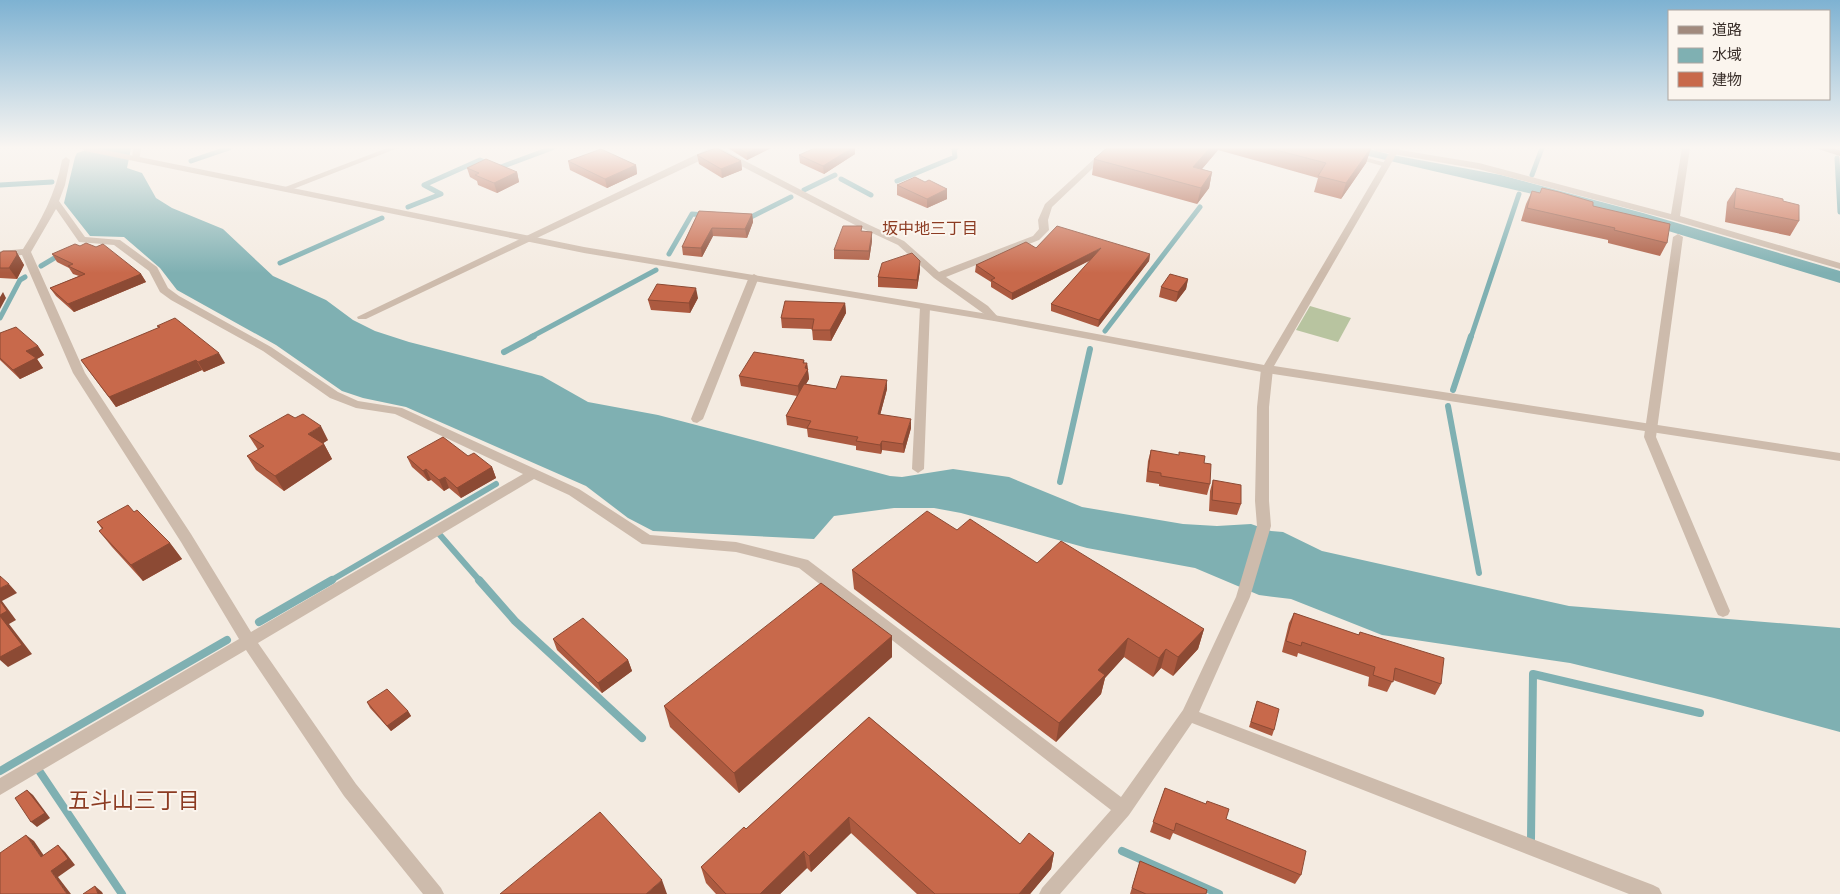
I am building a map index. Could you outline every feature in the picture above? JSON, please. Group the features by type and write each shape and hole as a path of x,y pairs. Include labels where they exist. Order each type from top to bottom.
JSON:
{"street":[{"path":"26,252 61,190"},
{"path":"288,190 526,240 994,318 1267,369 1840,457"},
{"path":"362,317 630,190"},
{"path":"795,190 860,224 901,242 938,276 984,308 994,318"},
{"path":"938,276 1036,238 1044,230 1043,220 1048,206 1065,190"},
{"path":"1048,894 1123,808 1189,715 1242,598 1264,526 1262,501 1263,407 1267,369 1371,190"},
{"path":"1568,190 1840,266"},
{"path":"1674,218 1679,190"},
{"path":"55,202 82,240 117,242 153,269 164,290 175,298 267,349 334,395 356,404 398,411 574,492 646,540 736,547 803,564 1123,808"},
{"path":"1678,236 1650,437 1723,611"},
{"path":"0,254 26,252"},
{"path":"26,252 79,373 186,538 249,642 350,790 436,894"},
{"path":"696,419 754,277"},
{"path":"918,469 925,307"},
{"path":"0,787 533,474"},
{"path":"1189,715 1652,894"}],"green space":[{"path":"1310,306 1351,318 1338,342 1296,330"}],"water":[{"path":"67,190 151,190 156,198 172,208 223,229 273,276 326,300 353,320 375,331 409,342 542,376 588,402 658,415 890,476 902,477 953,469 1009,477 1082,507 1183,524 1217,526 1251,524 1271,531 1283,532 1322,551 1569,606 1840,628 1840,732 1714,698 1570,663 1382,635 1291,599 1259,595 1195,568 1087,548 961,513 934,508 894,508 834,516 814,539 653,531 628,518 586,486 406,407 363,398 342,391 276,345 177,290 160,268 124,237 90,236 64,203"},
{"path":"1514,190 1556,190 1643,213 1840,271 1840,283 1589,207"}],"building":[{"path":"907,190 946,190 927,199"},
{"path":"1541,190 1559,192 1593,202 1593,206 1670,224 1667,243 1614,230 1615,228 1527,208 1532,191 1540,193"},
{"path":"1736,190 1743,190 1783,199 1783,201 1799,205 1799,221 1734,208"},
{"path":"699,211 752,214 745,229 712,228 701,248 682,247"},
{"path":"843,226 862,226 861,231 872,232 869,251 834,250"},
{"path":"1057,226 1150,254 1099,320 1051,304 1101,248 1012,293 991,280 995,278 976,265 1026,242 1036,248"},
{"path":"86,243 96,247 103,244 141,274 68,304 50,288 85,274 68,266 73,264 52,254 75,244 80,246"},
{"path":"3,251 16,251 17,255 9,268 0,268 0,253"},
{"path":"912,253 920,261 917,280 878,277 882,263"},
{"path":"1170,274 1188,279 1178,292 1161,287"},
{"path":"657,284 696,288 689,303 648,300"},
{"path":"785,301 845,303 830,330 812,330 814,319 781,318"},
{"path":"175,318 219,353 198,362 196,360 109,397 81,360 160,327 157,326"},
{"path":"16,327 38,346 26,351 36,358 13,370 0,358 0,333"},
{"path":"754,352 804,360 803,363 807,363 805,368 808,369 798,386 739,376"},
{"path":"841,376 887,380 878,414 911,419 903,444 882,441 880,445 856,441 858,437 807,428 811,421 786,416 804,384 836,389"},
{"path":"288,414 295,418 303,414 321,426 308,434 324,444 275,476 247,456 264,446 249,436"},
{"path":"443,437 468,456 474,453 492,467 457,488 445,477 439,480 426,469 423,471 407,457"},
{"path":"1151,450 1179,455 1179,452 1205,456 1204,463 1211,464 1210,484 1161,476 1161,473 1148,471"},
{"path":"1213,480 1241,485 1241,504 1212,500"},
{"path":"128,505 134,512 137,510 170,543 131,565 99,531 103,528 97,522"},
{"path":"927,511 957,530 970,519 1037,563 1061,541 1204,629 1178,657 1166,649 1159,658 1128,638 1098,670 1105,675 1059,723 852,570"},
{"path":"0,576 9,584 0,588"},
{"path":"821,583 892,636 734,773 664,706"},
{"path":"0,601 7,611 0,615"},
{"path":"1294,613 1359,635 1360,632 1444,658 1441,684 1395,668 1393,682 1373,675 1375,667 1302,642 1301,646 1286,641"},
{"path":"0,616 22,645 0,657"},
{"path":"583,618 628,660 598,683 553,639"},
{"path":"387,689 408,711 387,726 367,702"},
{"path":"1257,701 1279,709 1274,730 1251,722"},
{"path":"869,717 1020,844 1029,833 1054,853 1019,894 935,894 849,817 809,856 804,851 760,894 726,894 701,867 744,827 746,829"},
{"path":"1165,788 1206,804 1207,801 1229,809 1226,819 1306,851 1301,875 1176,823 1174,831 1153,822"},
{"path":"27,790 45,813 31,822 15,798"},
{"path":"600,812 662,880 646,894 500,894"},
{"path":"26,835 41,857 58,845 68,859 51,871 67,894 0,894 0,853"},
{"path":"1140,861 1207,890 1206,894 1146,894 1132,888"},
{"path":"95,886 98,894 83,894"}],"waterway":[{"path":"408,207 441,194 433,190"},
{"path":"861,190 871,195"},
{"path":"1839,190 1840,212"},
{"path":"1471,337 1519,194"},
{"path":"745,217 751,217 791,197"},
{"path":"1105,331 1200,207"},
{"path":"669,254 692,214 705,215"},
{"path":"280,263 382,218"},
{"path":"41,266 61,254"},
{"path":"531,337 656,270"},
{"path":"0,318 20,280 25,277"},
{"path":"504,352 534,336"},
{"path":"1453,390 1471,336"},
{"path":"1060,482 1090,349"},
{"path":"1448,406 1479,573"},
{"path":"330,581 496,484"},
{"path":"440,535 480,581"},
{"path":"259,622 332,580"},
{"path":"479,580 515,621 642,738"},
{"path":"0,771 227,640"},
{"path":"1531,839 1533,674 1700,713"},
{"path":"40,772 122,894"},
{"path":"1122,851 1219,894"}],"district":[{"name":"坂中地三丁目","path":"930,228"},
{"name":"五斗山三丁目","path":"134,800"}]}
